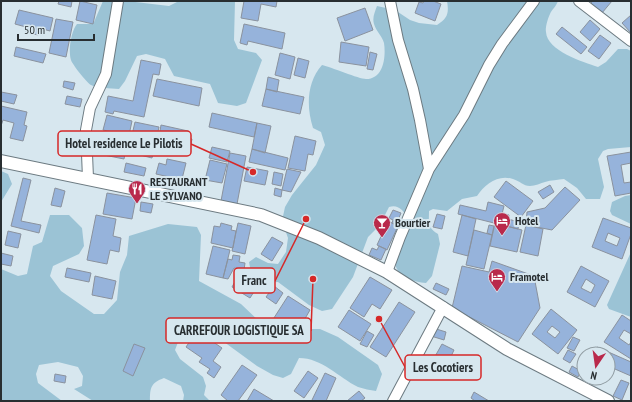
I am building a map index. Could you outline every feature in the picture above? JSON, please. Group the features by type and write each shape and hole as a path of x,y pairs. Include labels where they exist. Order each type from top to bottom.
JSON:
{"street":[{"path":"88,178 86,130 90,108 106,74 118,1"},
{"path":"390,1 398,40 413,88 429,168"},
{"path":"387,272 429,168 464,115 489,65 502,44 534,1"},
{"path":"579,1 631,41"},
{"path":"1,161 261,215 319,238 387,272 507,349 608,401"},
{"path":"393,401 443,307"}],"shaded area":[{"path":"103,1 127,1 169,6 179,1 235,1 234,40 238,49 256,53 262,60 246,103 237,106 218,103 210,84 174,76 165,59 146,54 137,56 125,81 119,89 101,88 89,84 71,60 71,41 73,31 77,24 90,24 94,22"},
{"path":"447,1 558,1 549,16 546,30 548,39 552,45 559,50 575,59 598,67 606,62 618,49 627,49 631,51 631,147 608,149 603,151 598,159 604,187 600,199 586,199 577,188 564,179 530,186 513,179 502,178 492,181 477,196 462,199 447,211 433,209 429,211 429,225 438,234 440,244 432,276 426,283 407,278 397,269 395,264 407,217 400,208 395,206 389,207 380,225 368,237 353,277 332,309 322,311 309,305 278,282 265,283 254,279 249,262 256,257 268,263 278,264 286,252 288,238 282,221 285,207 292,195 316,165 325,145 321,132 313,128 309,111 309,95 313,79 317,72 322,65 362,78 372,78 380,71 385,54 384,43 373,21 377,6 395,10 410,20 419,23 437,25 447,15"},
{"path":"1,171 8,174 12,184 1,202"},
{"path":"631,195 631,224 612,215 610,211 612,202"},
{"path":"50,215 69,215 82,228 84,246 79,254 53,266 50,276 61,291 94,314 104,314 117,300 120,272 127,255 129,236 168,224 197,227 201,235 199,281 241,304 261,323 287,337 306,337 310,329 320,329 338,337 378,365 382,374 376,391 358,387 323,365 307,359 299,358 291,374 283,378 273,375 257,366 220,339 185,324 175,350 180,359 203,377 206,386 204,395 210,401 183,401 184,395 181,386 164,378 152,386 150,401 93,401 74,389 82,386 83,376 78,367 58,362 39,365 36,374 38,383 62,401 1,401 1,269 18,276 27,274 33,246 42,242"},
{"path":"631,252 631,317 609,309 607,305"}],"building":[{"path":"59,1 72,1 71,7 58,4"},
{"path":"80,1 97,5 93,24 76,20"},
{"path":"244,1 277,1 276,7 261,4 258,21 241,18"},
{"path":"424,1 433,1 441,4 435,21 415,13 419,2 423,3"},
{"path":"593,1 612,1 602,13 590,4"},
{"path":"365,8 373,30 345,41 337,18"},
{"path":"19,10 53,18 50,31 39,28 38,35 25,32 26,27 15,24"},
{"path":"631,15 631,33 622,23"},
{"path":"56,19 73,22 66,57 49,53"},
{"path":"590,20 600,29 590,41 580,32"},
{"path":"244,24 285,33 282,49 248,41 247,45 240,43"},
{"path":"562,27 587,47 581,54 556,34"},
{"path":"600,35 611,43 599,59 588,51"},
{"path":"341,42 369,47 366,66 339,62"},
{"path":"16,47 46,54 43,63 14,56"},
{"path":"370,52 377,54 373,70 367,69"},
{"path":"280,53 295,57 290,79 275,75"},
{"path":"298,58 309,61 305,78 294,75"},
{"path":"141,60 161,64 159,75 153,74 144,117 114,111 113,114 105,112 108,96 133,101"},
{"path":"268,77 279,80 277,92 266,89"},
{"path":"157,79 202,88 199,106 153,96"},
{"path":"64,81 75,83 73,90 63,87"},
{"path":"266,89 304,97 300,114 262,106"},
{"path":"1,92 17,95 14,104 1,101"},
{"path":"67,96 82,99 80,107 65,104"},
{"path":"1,106 27,112 24,125 27,126 23,141 10,138 14,123 3,120 1,126"},
{"path":"212,113 257,123 254,137 209,127"},
{"path":"107,115 132,121 124,159 99,154 102,138 111,140 113,132 103,130"},
{"path":"135,122 159,127 152,158 128,152"},
{"path":"257,123 271,126 265,153 252,149"},
{"path":"161,125 188,131 187,138 192,139 189,154 160,147 162,138 159,137"},
{"path":"295,136 316,141 313,155 308,154 305,171 288,168"},
{"path":"212,147 230,151 227,162 209,158"},
{"path":"252,149 288,158 285,170 249,162"},
{"path":"631,152 631,163 621,165 624,183 631,182 631,193 615,196 607,156"},
{"path":"230,153 246,156 237,204 221,201"},
{"path":"167,159 186,163 181,183 173,181 174,178 156,174 159,163 166,165"},
{"path":"210,160 227,164 222,183 205,180"},
{"path":"126,163 146,168 144,176 124,172"},
{"path":"247,167 268,171 265,185 244,181"},
{"path":"287,169 301,172 291,192 282,190"},
{"path":"274,172 283,174 281,186 272,184"},
{"path":"23,178 31,180 21,221 41,225 39,233 11,226"},
{"path":"506,181 533,201 521,217 494,197"},
{"path":"550,185 554,192 543,199 538,192"},
{"path":"565,187 580,200 552,230 526,225 527,212 545,208"},
{"path":"55,188 65,191 61,207 51,205"},
{"path":"275,188 282,190 281,197 274,195"},
{"path":"107,193 136,198 132,219 103,214"},
{"path":"141,202 153,204 151,213 140,211"},
{"path":"488,202 504,206 502,214 509,215 508,219 519,222 518,229 458,214 460,205 486,211"},
{"path":"393,210 401,213 396,225 392,223 393,220 389,218"},
{"path":"437,214 445,216 442,229 433,227"},
{"path":"96,215 116,219 113,236 121,238 119,252 110,250 107,264 87,260"},
{"path":"462,215 476,219 468,256 453,252"},
{"path":"603,218 631,228 631,234 622,259 592,247","holes":["608,233 620,238 617,246 605,241"]},
{"path":"388,221 398,226 387,250 377,245"},
{"path":"221,223 232,226 231,230 236,231 233,248 211,243 214,226 220,227"},
{"path":"238,223 251,226 245,254 232,251"},
{"path":"495,223 522,230 517,252 490,246"},
{"path":"489,225 494,226 492,235 487,233"},
{"path":"526,225 543,229 538,256 520,252"},
{"path":"474,230 492,235 484,269 466,265"},
{"path":"8,231 21,234 18,248 5,245"},
{"path":"272,237 283,243 272,261 261,254"},
{"path":"213,246 230,250 223,278 206,274"},
{"path":"379,246 386,249 381,260 369,255 372,248 377,250"},
{"path":"1,253 13,256 11,266 1,264"},
{"path":"233,255 240,256 239,262 245,263 244,270 234,268 228,279 223,278 228,259 232,260"},
{"name":"Framotel","path":"492,261 534,276 540,308 518,342 452,308 462,266 489,272"},
{"path":"581,266 609,281 595,307 567,292","holes":["586,279 595,285 591,293 581,288"]},
{"path":"67,268 91,273 89,282 65,277"},
{"path":"95,276 116,281 112,299 92,295"},
{"path":"238,276 257,287 250,298 232,287"},
{"path":"370,277 392,290 380,309 372,304 364,317 350,308"},
{"path":"436,283 449,289 446,295 433,289"},
{"path":"274,286 283,293 276,304 266,297"},
{"path":"288,296 310,310 299,329 283,319 279,325 272,321"},
{"path":"399,302 415,312 386,357 370,347"},
{"path":"551,309 577,330 558,354 532,334","holes":["552,326 560,332 555,338 547,332"]},
{"path":"349,310 371,324 360,341 338,327"},
{"path":"622,315 631,321 631,334 624,330 619,338 629,345 631,342 631,359 616,350 616,346 610,346 604,342"},
{"path":"433,328 446,332 444,340 431,336"},
{"path":"197,331 222,348 213,361 221,367 214,378 207,373 210,369 199,362 202,358 186,347"},
{"path":"367,331 374,335 367,347 360,344"},
{"path":"573,337 580,340 574,351 567,348"},
{"path":"134,344 145,348 133,376 123,371"},
{"path":"442,344 454,350 446,367 433,360"},
{"path":"568,350 576,354 570,363 563,359"},
{"path":"616,355 631,362 631,376 616,369"},
{"path":"242,365 257,375 238,401 228,401 221,395"},
{"path":"572,366 576,368 576,376 569,372"},
{"path":"308,371 318,378 304,398 294,391"},
{"path":"325,373 336,378 326,401 313,401 312,400"},
{"path":"55,374 66,376 65,383 54,381"},
{"path":"621,380 629,383 622,400 613,396"},
{"path":"254,389 274,401 247,401"},
{"path":"359,391 365,398 361,401 347,401"},
{"path":"474,392 489,401 475,401 471,398"}],"place":[{"name":"Hotel residence Le Pilotis","path":"253,172"},
{"name":"RESTAURANT LE SYLVANO","path":"137,204"},
{"name":"Franc","path":"306,219"},
{"name":"Hotel","path":"502,236"},
{"name":"Bourtier","path":"382,238"},
{"name":"CARREFOUR LOGISTIQUE SA","path":"313,279"},
{"name":"Framotel","path":"497,292"},
{"name":"Les Cocotiers","path":"379,319"}]}
